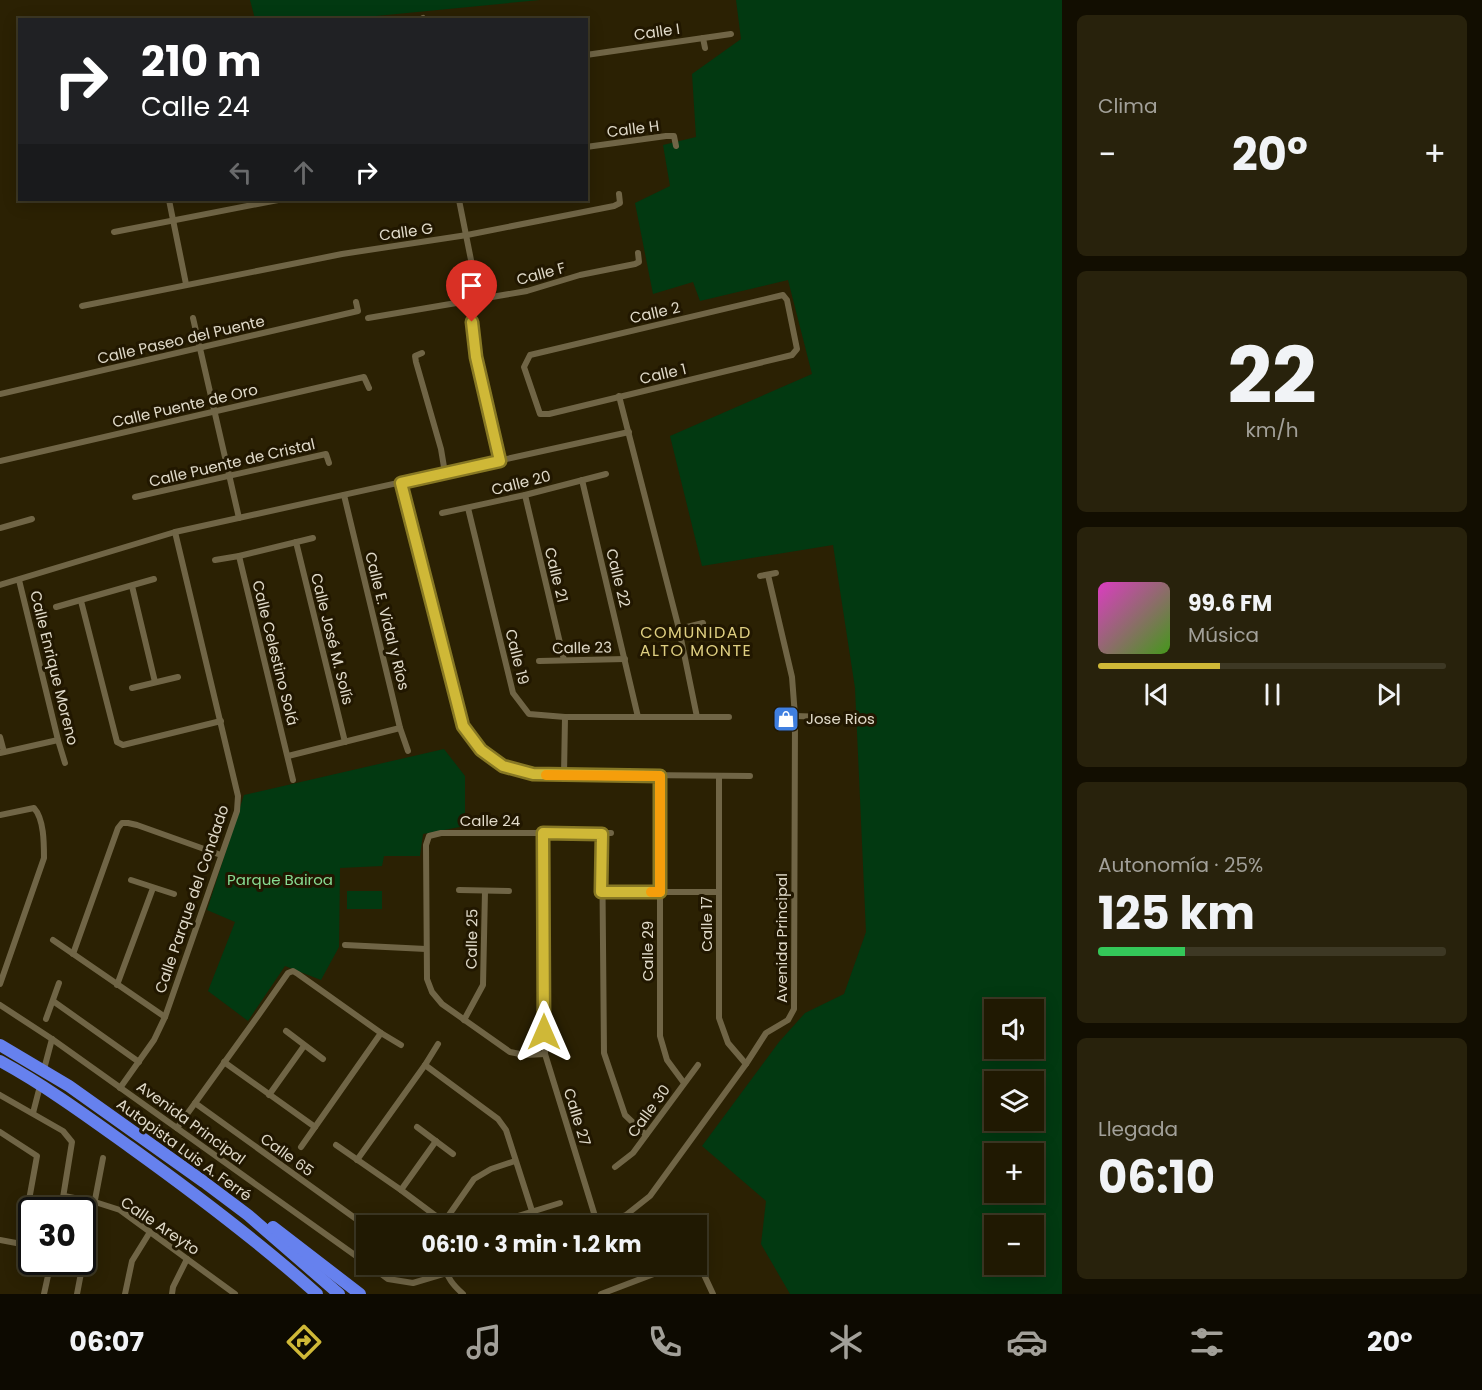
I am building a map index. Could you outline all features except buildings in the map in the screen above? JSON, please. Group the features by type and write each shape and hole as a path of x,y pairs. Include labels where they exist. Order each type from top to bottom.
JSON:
{"highway":[{"name":"Autopista Luis A. Ferré","path":"0,1045 69,1086 248,1215 339,1294"},
{"name":"Autopista Luis A. Ferré","path":"0,1061 60,1098 190,1190 281,1262 317,1294"},
{"path":"248,1215 276,1229 360,1294"}],"street":[{"name":"Calle I","path":"588,55 731,34"},
{"path":"703,38 705,48"},
{"name":"Calle H","path":"588,147 666,136 674,136 676,146"},
{"name":"Calle G","path":"82,306 342,254 467,236 614,206 620,203 619,194"},
{"path":"169,201 186,284"},
{"path":"114,232 273,201"},
{"path":"459,201 472,265 471,301 476,357 500,461"},
{"name":"Calle F","path":"368,318 527,291 580,275 635,264 639,262 638,253"},
{"name":"Calle 2","path":"540,414 524,367 530,355 783,295 787,300 797,349 792,355"},
{"name":"Calle Paseo del Puente","path":"0,394 358,311 356,302"},
{"path":"194,318 239,518"},
{"path":"422,353 415,356 441,449 445,473"},
{"name":"Calle 1","path":"540,414 549,414 792,355"},
{"name":"Calle Puente de Oro","path":"0,461 364,377 369,388"},
{"path":"619,396 679,629 697,717"},
{"path":"0,585 175,532 629,432"},
{"name":"Calle Puente de Cristal","path":"135,497 326,454 329,463"},
{"name":"Calle 20","path":"442,513 606,474"},
{"name":"Calle 22","path":"582,480 638,717"},
{"path":"401,483 463,726 481,750 503,766 533,774 750,776"},
{"name":"Calle E. Vidal y Ríos","path":"344,495 400,728 408,751"},
{"name":"Calle 21","path":"525,495 564,660"},
{"name":"Calle 19","path":"468,508 513,693 529,714 565,717 729,717"},
{"path":"0,528 32,519"},
{"name":"Calle Parque del Condado","path":"120,1088 154,1040 165,1017 237,811 238,796 175,532"},
{"path":"215,560 313,538"},
{"name":"Calle José M. Solís","path":"296,542 345,742"},
{"name":"Calle Celestino Solá","path":"239,556 293,780"},
{"path":"760,576 776,573"},
{"name":"Avenida Principal","path":"626,1215 650,1196 766,1033 788,1020 794,1010 795,716 792,677 768,575"},
{"name":"Calle Enrique Moreno","path":"20,579 65,763"},
{"path":"56,607 154,579"},
{"path":"132,586 155,682"},
{"path":"81,601 117,742 123,745 221,721"},
{"path":"679,629 703,622"},
{"name":"Calle 23","path":"539,661 625,659"},
{"path":"132,688 178,677"},
{"path":"795,716 827,717"},
{"path":"564,775 565,717"},
{"path":"288,756 400,728"},
{"path":"0,737 2,753 58,740"},
{"name":"Calle 29","path":"660,776 660,1036 667,1060 684,1083"},
{"name":"Calle 17","path":"719,776 718,1018 728,1043 746,1064"},
{"path":"0,815 34,808 38,812 44,837 44,858 0,984"},
{"path":"73,954 118,828 122,823 137,825 221,855"},
{"name":"Calle 24","path":"545,1054 525,1055 510,1052 442,1004 432,992 427,979 426,845 429,836 441,833 611,833"},
{"name":"Calle 27","path":"543,833 545,1054 596,1215"},
{"path":"602,834 604,1053 625,1115 646,1135"},
{"path":"131,880 174,894"},
{"path":"117,985 153,888"},
{"path":"459,890 509,891"},
{"name":"Calle 25","path":"464,1020 483,984 485,891"},
{"path":"601,892 718,892"},
{"path":"53,940 165,1017"},
{"path":"345,945 426,949"},
{"path":"0,959 8,962"},
{"path":"177,1128 288,973 293,971 400,1045"},
{"path":"46,1018 59,983"},
{"path":"53,1001 139,1062"},
{"name":"Avenida Principal","path":"0,1005 52,1039 356,1256"},
{"path":"286,1032 323,1059"},
{"path":"301,1147 381,1033"},
{"path":"33,1113 52,1039"},
{"path":"357,1160 438,1044"},
{"path":"269,1095 304,1046"},
{"path":"224,1062 315,1127"},
{"path":"425,1065 498,1119 506,1130 532,1211"},
{"name":"Calle 30","path":"615,1167 633,1153 698,1065"},
{"path":"0,1095 63,1131 72,1142 64,1196"},
{"name":"Calle 65","path":"195,1103 356,1219"},
{"path":"417,1127 453,1154"},
{"path":"0,1132 37,1156 30,1197"},
{"path":"401,1190 436,1141"},
{"path":"336,1145 401,1190 432,1215"},
{"path":"96,1197 103,1158"},
{"path":"449,1215 474,1179 491,1169 515,1161"},
{"name":"Calle Areyto","path":"64,1196 69,1197"},
{"name":"Calle Areyto","path":"96,1202 120,1210 235,1294"},
{"path":"521,1215 560,1203"},
{"path":"125,1294 132,1261 150,1232"},
{"path":"0,1240 18,1243"},
{"path":"172,1294 173,1287 187,1259"},
{"path":"44,1294 48,1275"},
{"path":"77,1294 81,1275"},
{"name":"Avenida Principal","path":"382,1275 388,1279 413,1283 442,1275"},
{"path":"447,1275 453,1286 463,1294"},
{"path":"601,1294 651,1275"},
{"path":"704,1275 713,1294"}],"green space":[{"path":"250,0 540,0 355,18 255,18"},
{"path":"736,0 1062,0 1062,1294 790,1294 761,1244 766,1201 702,1146 779,1042 805,1013 844,994 866,932 855,688 833,545 702,566 670,436 812,374 788,280 700,301 693,282 653,294 635,203 670,186 663,145 696,137 692,74 741,39"},
{"name":"Parque Bairoa","path":"444,749 465,776 465,826 423,834 420,856 384,856 382,866 340,868 339,947 321,980 285,966 248,1021 208,991 235,922 207,910 244,795"},
{"path":"347,891 382,891 382,909 347,909"}],"slow traffic":[{"path":"546,775 660,776 660,892 651,892"}],"place":[{"name":"Jose Rios","path":"786,719"}],"district":[{"name":"COMUNIDAD ALTO MONTE","path":"696,641"}],"route":[{"path":"472,322 476,357 500,461 401,483 463,726 481,750 503,766 533,774 660,776 660,892 601,892 602,834 543,833 544,1032"}]}
